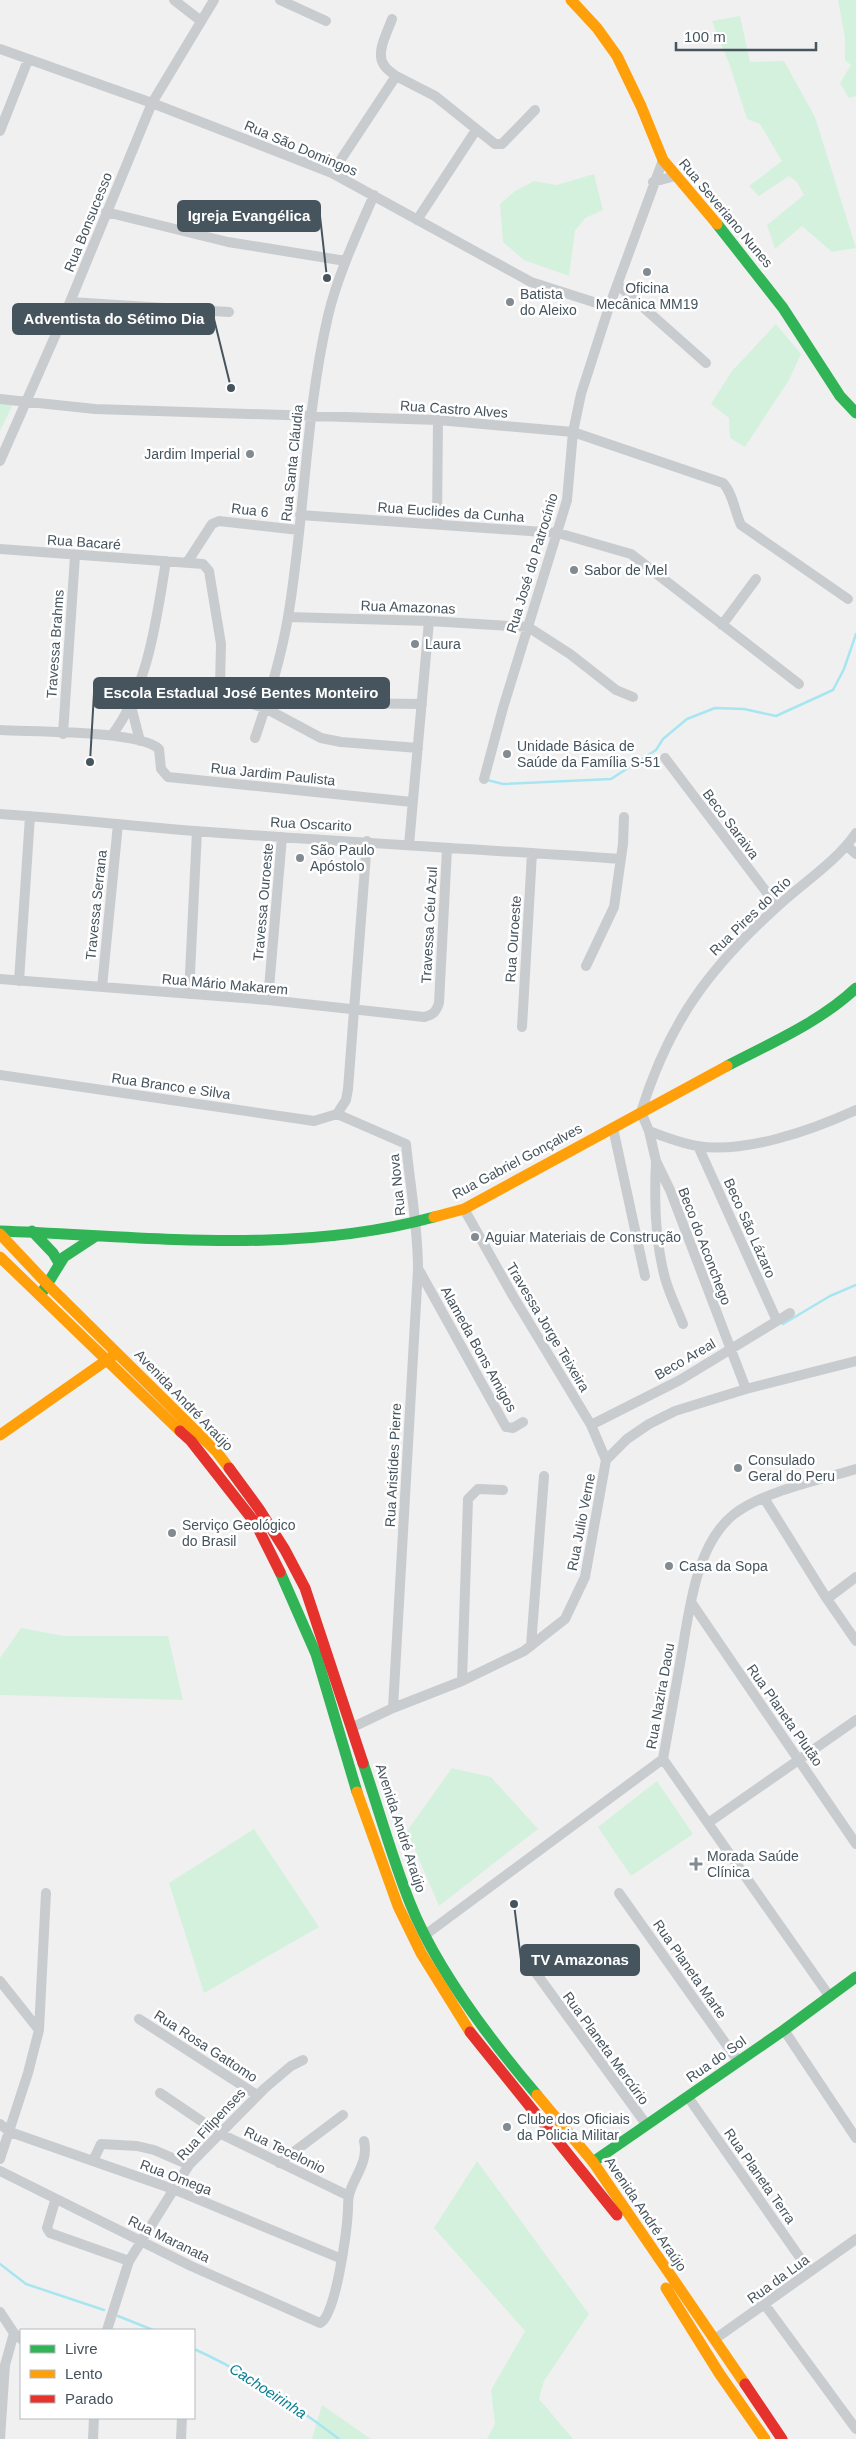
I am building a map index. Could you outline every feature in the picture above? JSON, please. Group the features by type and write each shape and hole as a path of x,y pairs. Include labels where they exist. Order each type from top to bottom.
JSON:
{"main road":[{"name":"Rua Severiano Nunes","path":"571,0 617,56 641,106 663,160 747,260 783,308 840,396 856,414"},
{"name":"Rua Gabriel Gonçalves","path":"0,1232 193,1241 256,1241 368,1232 414,1224 464,1208 807,1023 842,1001 856,988"},
{"path":"648,1092 655,1104"},
{"name":"Avenida André Araújo","path":"0,1232 48,1285 216,1451 259,1509 305,1588 353,1727 410,1904 425,1935 456,1989 510,2063 593,2162 715,2340 782,2432"},
{"path":"32,1232 60,1263"},
{"path":"39,1296 48,1285 60,1263 76,1246 96,1236"},
{"name":"Avenida André Araújo","path":"0,1257 191,1442 256,1524 270,1549 316,1654 351,1777 398,1906 421,1953 466,2026 624,2224 719,2373 765,2439"},
{"path":"0,1435 117,1353"},
{"name":"Rua do Sol","path":"593,2162 784,2030 856,1977"}],"street":[{"path":"174,0 201,21"},
{"name":"Rua Bonsucesso","path":"0,461 27,403 152,104 214,0"},
{"path":"280,0 326,21"},
{"path":"392,19 382,50 381,58 383,65 396,76 436,96 495,144 502,144 534,110"},
{"name":"Rua São Domingos","path":"0,49 152,104 332,173 531,282 609,307"},
{"path":"0,130 28,60"},
{"path":"332,173 396,76"},
{"path":"417,220 476,130"},
{"name":"Rua José do Patrocínio","path":"484,779 567,500 573,432 581,394 609,307 653,182 663,160"},
{"path":"653,182 675,176"},
{"name":"Rua Santa Cláudia","path":"255,738 273,682 288,617 310,416 328,315 346,261 374,195"},
{"path":"106,212 228,242 346,261"},
{"path":"618,285 706,363"},
{"path":"70,302 229,312"},
{"name":"Rua Castro Alves","path":"0,399 95,409 438,420 573,432 723,484 727,488 741,525 848,598"},
{"path":"437,524 438,420"},
{"name":"Rua Euclides da Cunha","path":"300,515 558,533 631,554 799,684"},
{"name":"Rua 6","path":"188,561 212,524 219,520 299,530"},
{"name":"Rua Bacaré","path":"0,549 75,556 188,561"},
{"name":"Travessa Brahms","path":"63,734 75,556"},
{"path":"112,736 131,706 147,665 166,561"},
{"path":"188,561 203,564 209,571 221,644 221,692 224,696 265,708 322,738 341,742 418,748"},
{"path":"722,625 756,579"},
{"name":"Rua Amazonas","path":"288,617 429,621 528,627"},
{"path":"409,845 429,621"},
{"path":"528,627 570,654 616,690 633,697"},
{"path":"273,682 302,696 334,703 422,704"},
{"path":"0,730 112,736 140,741 131,706"},
{"name":"Rua Jardim Paulista","path":"140,741 154,744 159,749 161,769 168,777 412,802"},
{"name":"Beco Saraiva","path":"665,758 760,887 777,906"},
{"name":"Rua Oscarito","path":"0,814 197,831 621,859"},
{"path":"19,981 30,816"},
{"path":"586,966 614,907 621,859 624,817"},
{"name":"Travessa Serrana","path":"102,987 118,824"},
{"path":"189,994 197,831"},
{"name":"Rua Pires do Río","path":"641,1112 668,1043 694,996 722,959 777,906 847,846 856,833"},
{"name":"Travessa Ouroeste","path":"268,1000 282,837"},
{"path":"337,1114 346,1100 348,1088 367,841"},
{"path":"847,846 856,854"},
{"name":"Travessa Céu Azul","path":"439,1003 447,849"},
{"name":"Rua Ouroeste","path":"522,1027 532,853"},
{"name":"Rua Mário Makarem","path":"0,979 268,1000 424,1017 432,1015 439,1003"},
{"name":"Rua Branco e Silva","path":"0,1075 314,1120 337,1114"},
{"path":"649,1131 698,1146 729,1146 765,1142 800,1132 856,1110"},
{"name":"Beco do Aconchego","path":"641,1112 649,1131 656,1161 670,1190 746,1389"},
{"name":"Rua Nova","path":"337,1114 406,1144 414,1224"},
{"path":"613,1128 645,1276"},
{"name":"Beco São Lázaro","path":"698,1146 777,1322"},
{"path":"656,1161 655,1196 661,1259 665,1279 684,1324"},
{"name":"Travessa Jorge Teixeira","path":"464,1208 513,1296 591,1425 606,1460"},
{"name":"Rua Aristídes Pierre","path":"393,1708 418,1269 418,1237 414,1224"},
{"name":"Alameda Bons Amigos","path":"418,1269 506,1427 513,1428 524,1422"},
{"name":"Beco Areal","path":"591,1425 680,1380 790,1313"},
{"name":"Rua Julio Verne","path":"353,1727 393,1708 462,1681 532,1646 565,1619 577,1598 585,1577 606,1460 627,1439 666,1415 746,1389 856,1361"},
{"name":"Rua Nazira Daou","path":"425,1935 663,1759 691,1602 700,1568 714,1536 733,1515 764,1498 856,1469"},
{"path":"532,1646 544,1476"},
{"path":"462,1681 468,1499 478,1489 503,1490"},
{"path":"764,1498 826,1599 856,1641"},
{"path":"826,1599 856,1576"},
{"name":"Rua Planeta Plutão","path":"691,1602 856,1844"},
{"path":"708,1823 856,1720"},
{"path":"663,1759 830,1997"},
{"path":"0,2159 28,2073 39,2030 46,1893"},
{"name":"Rua Planeta Marte","path":"619,1893 738,2061"},
{"name":"Rua Planeta Mercúrio","path":"528,1962 646,2124"},
{"path":"0,1981 39,2030"},
{"name":"Rua Rosa Gattomo","path":"139,2019 257,2095"},
{"path":"784,2030 856,2138"},
{"name":"Rua Filipenses","path":"106,2329 129,2261 189,2165 257,2095 291,2066 303,2060"},
{"name":"Rua Tecelonio","path":"160,2093 219,2133 349,2196"},
{"name":"Rua Planeta Terra","path":"688,2097 810,2272"},
{"path":"279,2163 343,2115"},
{"name":"Rua Omega","path":"0,2124 10,2132 173,2189 342,2259"},
{"path":"342,2259 349,2196 366,2155 364,2141"},
{"path":"93,2161 99,2145 124,2145 154,2150 189,2165"},
{"name":"Rua Maranata","path":"0,2171 55,2201 316,2323 324,2322 327,2317 342,2259"},
{"path":"55,2201 47,2228 50,2233 129,2261"},
{"name":"Rua da Lua","path":"715,2340 856,2240"},
{"path":"765,2305 856,2429"},
{"path":"0,2312 17,2336 5,2365 0,2439"},
{"path":"93,2439 94,2419"},
{"path":"181,2439 182,2419"}],"green space":[{"path":"838,0 856,0 856,96 849,98 840,83 851,65 845,60 845,38"},
{"path":"740,16 750,62 784,61 815,117 856,248 832,252 802,226 775,249 767,225 804,195 797,182 789,176 759,196 749,186 782,161 760,124 747,119 730,66 712,21"},
{"path":"594,174 603,210 585,218 575,231 569,276 524,260 503,242 500,204 515,191 534,181 557,185"},
{"path":"776,324 801,354 789,380 745,447 730,438 729,418 711,404 732,371"},
{"path":"0,402 13,404 0,431"},
{"path":"21,1628 64,1636 168,1636 183,1700 0,1695 0,1658"},
{"path":"452,1768 491,1777 538,1829 439,1906 407,1831"},
{"path":"657,1781 693,1834 631,1876 598,1827"},
{"path":"254,1829 319,1927 204,1993 169,1883"},
{"path":"477,2161 589,2314 544,2381 539,2399 573,2439 487,2439 495,2424 491,2390 525,2331 434,2228"},
{"path":"322,2405 371,2439 312,2439"}],"waterway":[{"path":"487,780 503,784 611,779 656,750 663,739 687,719 715,708 744,709 776,716 833,690 844,669 856,634"},
{"path":"783,1324 830,1296 856,1285"},
{"name":"Cachoeirinha","path":"0,2264 26,2284 104,2310"},
{"name":"Cachoeirinha","path":"118,2316 150,2329"},
{"name":"Cachoeirinha","path":"195,2349 232,2368 269,2390 339,2439"}],"traffic: fast":[{"path":"717,224 783,308 840,396 856,413"},
{"path":"727,1066 811,1022 856,988"},
{"path":"0,1231 163,1239 272,1240 327,1236 380,1229 434,1217"},
{"path":"32,1231 53,1253 59,1263"},
{"path":"43,1291 64,1257 96,1236"},
{"path":"280,1572 316,1654 357,1792"},
{"path":"363,1763 397,1869 421,1928 434,1953 466,2004 537,2095"},
{"path":"593,2162 784,2030 856,1977"}],"traffic: slow":[{"path":"571,0 597,28 617,56 641,106 663,160 717,224"},
{"path":"434,1217 464,1209 727,1066"},
{"path":"0,1234 48,1285 216,1451 229,1468"},
{"path":"0,1257 180,1431"},
{"path":"0,1435 114,1355"},
{"path":"357,1792 398,1906 421,1953 470,2032"},
{"path":"537,2095 593,2162 745,2384"},
{"path":"666,2288 719,2373 765,2439"}],"traffic: jam":[{"path":"180,1431 191,1441 256,1524 280,1572"},
{"path":"229,1468 259,1509 285,1550 305,1588 363,1763"},
{"path":"470,2032 617,2215"},
{"path":"745,2384 782,2439"}],"place":[{"name":"Oficina Mecânica MM19","path":"647,272"},
{"name":"Igreja Evangélica","path":"327,278"},
{"name":"Batista do Aleixo","path":"510,302"},
{"name":"Adventista do Sétimo Dia","path":"231,388"},
{"name":"Jardim Imperial","path":"250,454"},
{"name":"Sabor de Mel","path":"574,570"},
{"name":"Laura","path":"415,644"},
{"name":"Unidade Básica de Saúde da Família S-51","path":"507,754"},
{"name":"Escola Estadual José Bentes Monteiro","path":"90,762"},
{"name":"São Paulo Apóstolo","path":"300,858"},
{"name":"Aguiar Materiais de Construção","path":"475,1237"},
{"name":"Consulado Geral do Peru","path":"738,1468"},
{"name":"Serviço Geológico do Brasil","path":"172,1533"},
{"name":"Casa da Sopa","path":"669,1566"},
{"name":"Morada Saúde Clínica","path":"696,1864"},
{"name":"TV Amazonas","path":"514,1904"},
{"name":"Clube dos Oficiais da Policia Militar","path":"507,2127"}]}
